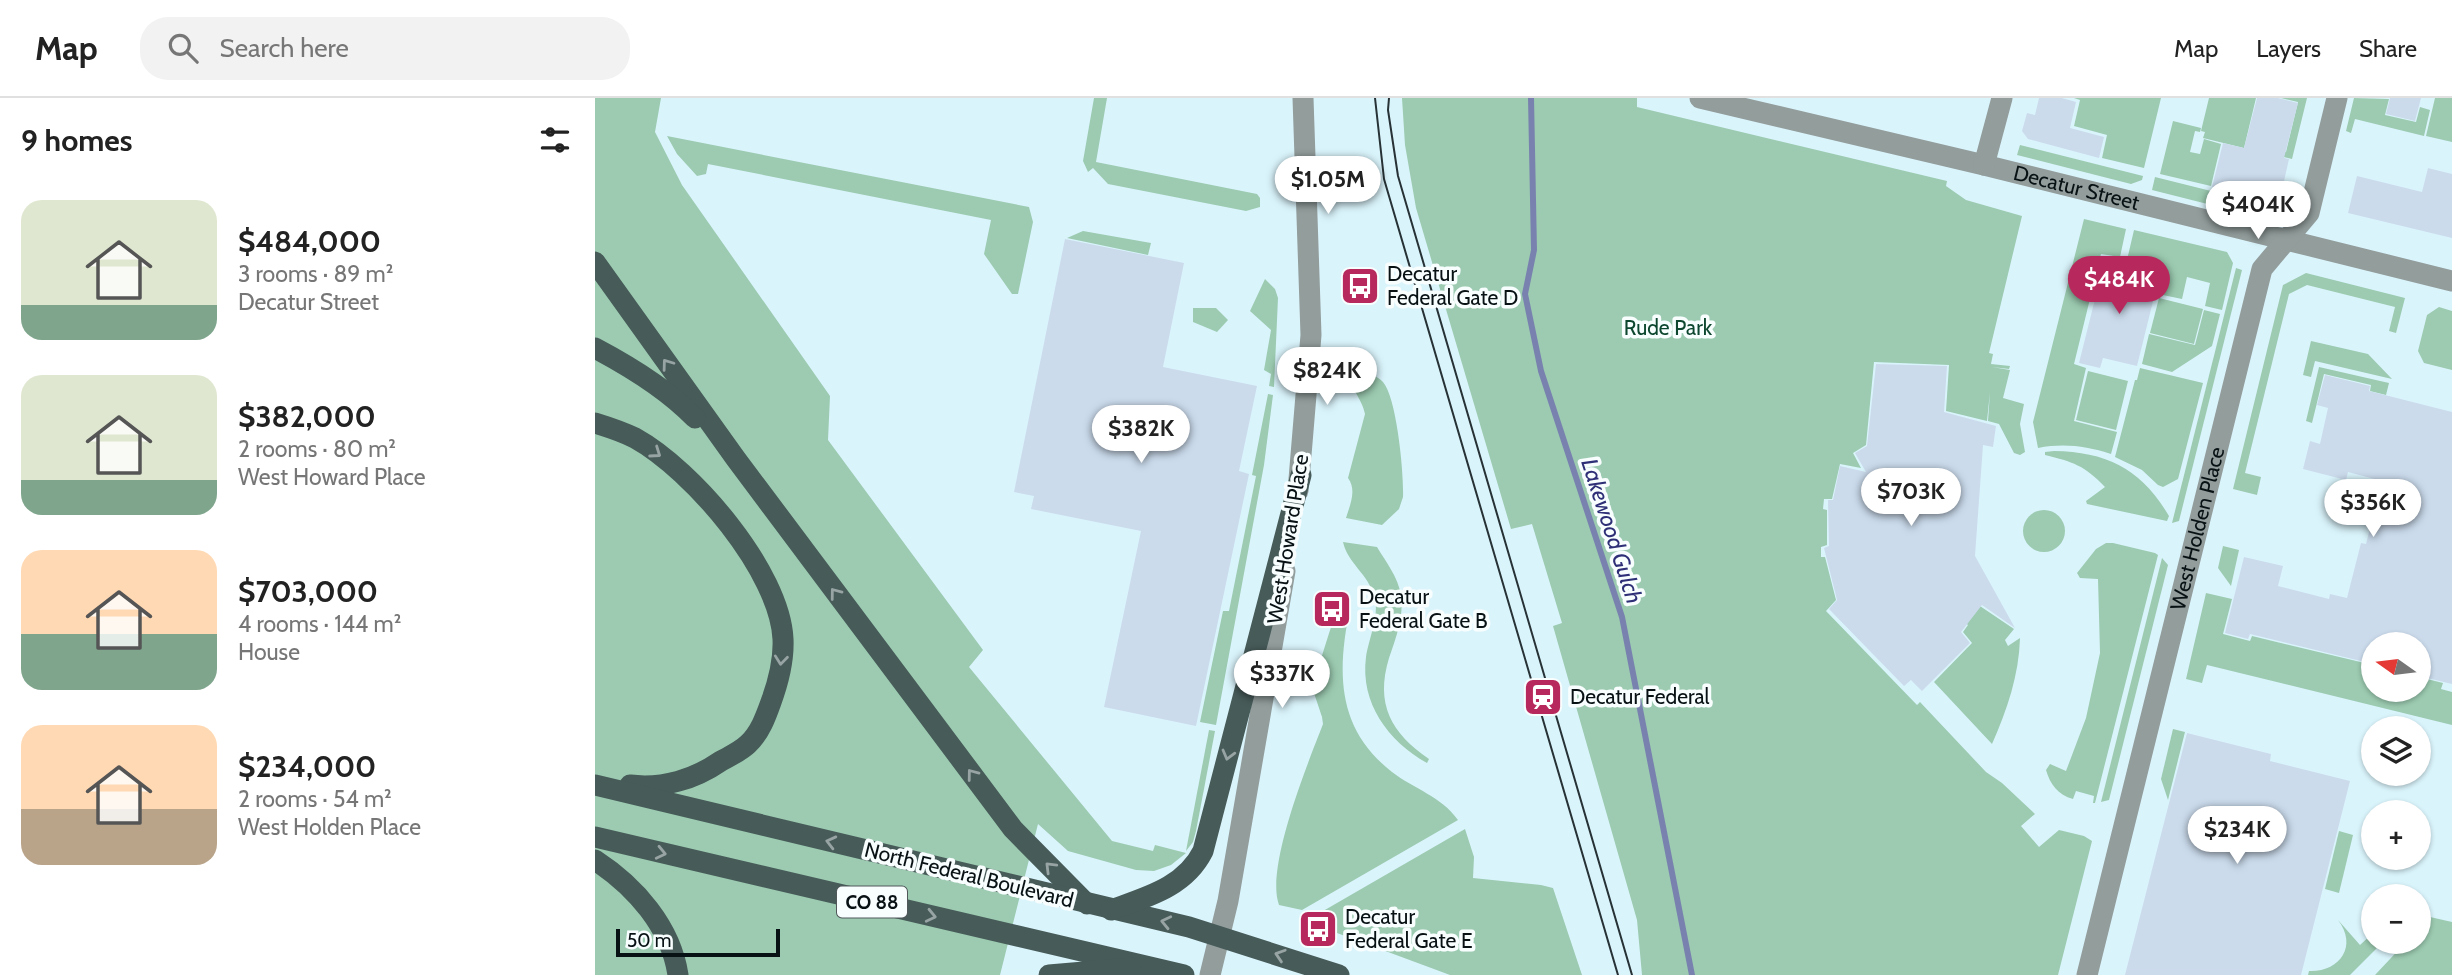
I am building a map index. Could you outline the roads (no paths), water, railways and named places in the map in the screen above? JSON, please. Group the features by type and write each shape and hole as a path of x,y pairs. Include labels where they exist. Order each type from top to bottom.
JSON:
{"main road":[{"path":"595,262 736,459 1013,829 1087,904"},
{"path":"595,348 623,363 685,408 736,459"},
{"path":"595,424 635,438 669,461 708,501 746,548 767,583 778,611 783,639 775,692 759,730 748,744 707,771 675,782 642,786 595,779"},
{"path":"1111,910 1153,894 1184,878 1197,864 1203,851 1301,475"},
{"name":"North Federal Boulevard","path":"595,785 1189,927 1339,975"},
{"name":"CO 88","path":"595,837 1184,975"},
{"path":"595,860 631,887 663,930 676,961 678,975"},
{"path":"1049,975 1150,967"}],"street":[{"name":"West Howard Place","path":"1210,975 1228,901 1301,475 1311,335 1303,98"},
{"name":"Decatur Street","path":"1700,98 1985,165 2452,281"},
{"path":"1985,165 2002,98"},
{"name":"West Holden Place","path":"2087,975 2262,269 2309,213 2337,98"}],"waterway":[{"name":"Lakewood Gulch","path":"1531,98 1534,250 1525,294 1541,371 1622,617 1692,975"}],"tram line":[{"path":"1375,98 1384,179 1618,975"},
{"path":"1389,98 1388,110 1398,176 1632,975"}],"place":[{"name":"Decatur Federal Gate D","path":"1360,286"},
{"name":"Decatur Federal Gate B","path":"1332,609"},
{"name":"Decatur Federal","path":"1543,697"},
{"name":"Decatur Federal Gate E","path":"1318,929"}],"park label":[{"name":"Rude Park","path":"1668,328"}]}
